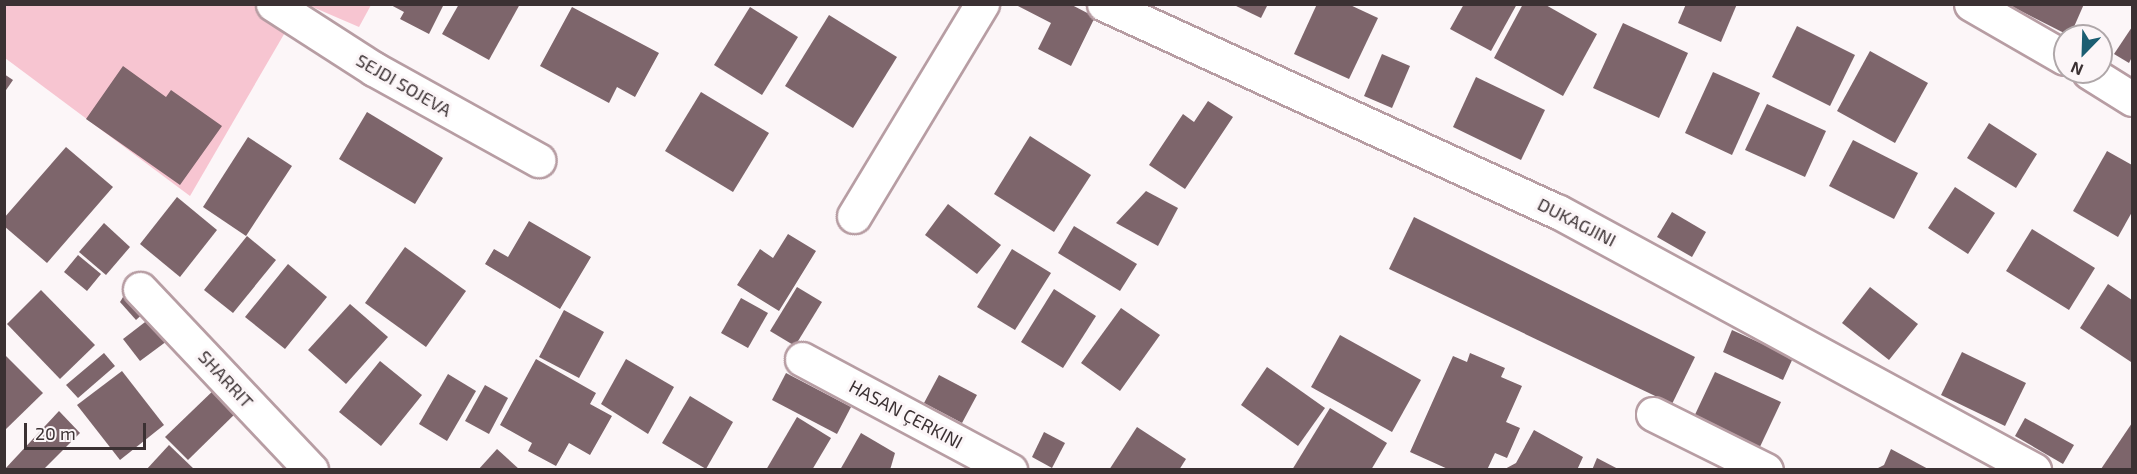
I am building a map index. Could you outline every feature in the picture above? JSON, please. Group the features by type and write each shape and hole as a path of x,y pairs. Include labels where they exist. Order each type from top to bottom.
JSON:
{"street":[{"name":"SEJDI SOJEVA","path":"273,4 374,69 538,160"},
{"path":"854,216 982,4"},
{"name":"DUKAGJINI","path":"1104,4 1557,211 2034,470"},
{"path":"1971,4 2053,51"},
{"path":"2109,84 2133,99"},
{"name":"SHARRIT","path":"140,289 311,470"},
{"name":"HASAN ÇERKINI","path":"802,359 1010,470"},
{"path":"1653,414 1766,470"}],"shaded area":[{"path":"5,5 301,5 190,196 5,58"},
{"path":"308,5 371,5 359,27"}],"building":[{"path":"389,4 444,4 429,34 400,19 404,12"},
{"path":"459,4 520,4 489,60 442,34"},
{"path":"1014,4 1070,4 1095,17 1071,66 1038,49 1051,23"},
{"path":"1232,4 1268,4 1261,18"},
{"path":"1317,4 1348,4 1378,18 1349,79 1294,54"},
{"path":"1464,4 1517,4 1491,51 1450,29"},
{"path":"1523,4 1544,4 1597,34 1563,96 1494,58"},
{"path":"1686,4 1737,4 1721,42 1678,23"},
{"path":"2007,4 2084,4 2075,24 2053,24 2053,27"},
{"path":"572,7 659,53 635,97 617,87 609,103 540,66"},
{"path":"750,7 798,37 762,95 714,65"},
{"path":"829,15 897,57 853,128 785,86"},
{"path":"1623,23 1688,53 1659,118 1593,88"},
{"path":"1797,26 1855,55 1830,106 1772,77"},
{"path":"2132,27 2132,57 2129,63 2114,54"},
{"path":"1870,51 1928,83 1895,143 1837,111"},
{"path":"1382,54 1410,66 1392,108 1364,96"},
{"path":"123,66 166,97 171,90 222,126 180,185 86,119"},
{"path":"1713,72 1760,93 1732,155 1685,133"},
{"path":"4,74 13,80 4,93"},
{"path":"1476,77 1545,110 1521,160 1453,127"},
{"path":"701,92 769,133 733,192 665,151"},
{"path":"1208,101 1233,117 1185,189 1149,165 1183,114 1194,122"},
{"path":"1767,104 1826,131 1805,177 1745,150"},
{"path":"367,112 443,158 415,204 339,159"},
{"path":"1989,123 2037,154 2016,188 1967,158"},
{"path":"1030,136 1091,175 1054,232 994,194"},
{"path":"248,137 292,166 246,236 203,207"},
{"path":"1853,140 1918,173 1894,219 1829,186"},
{"path":"66,147 113,187 47,263 4,226 4,218"},
{"path":"2107,151 2132,165 2132,212 2118,237 2073,211"},
{"path":"1955,187 1995,213 1968,254 1928,228"},
{"path":"1146,191 1178,208 1158,246 1116,223"},
{"path":"177,197 217,230 180,277 140,244"},
{"path":"948,204 1001,245 977,274 925,235"},
{"path":"1672,212 1706,232 1692,257 1657,237"},
{"path":"1414,217 1695,357 1672,404 1389,269"},
{"path":"529,221 591,257 560,309 485,264 494,249 508,257"},
{"path":"104,223 130,247 106,275 79,252"},
{"path":"1074,226 1137,264 1120,291 1058,253"},
{"path":"2032,229 2095,268 2069,310 2006,271"},
{"path":"788,234 816,251 779,311 737,285 760,249 773,258"},
{"path":"247,236 276,260 233,313 204,290"},
{"path":"405,247 466,291 426,347 365,303"},
{"path":"1012,249 1051,273 1015,330 977,307"},
{"path":"78,255 101,274 87,291 64,272"},
{"path":"288,264 327,297 285,349 245,317"},
{"path":"2108,284 2132,300 2131,362 2080,328"},
{"path":"797,287 822,302 795,346 770,331"},
{"path":"1870,287 1918,324 1889,360 1842,323"},
{"path":"128,289 147,310 136,320 120,302"},
{"path":"1054,289 1096,316 1063,368 1021,342"},
{"path":"41,290 95,345 60,379 7,324"},
{"path":"741,298 768,313 748,348 721,333"},
{"path":"350,304 388,337 346,384 308,350"},
{"path":"1121,308 1160,335 1120,391 1081,363"},
{"path":"564,310 604,332 579,378 539,357"},
{"path":"149,319 167,341 140,361 123,339"},
{"path":"1732,330 1793,358 1783,380 1723,352"},
{"path":"1340,335 1421,380 1392,432 1311,387"},
{"path":"1962,352 2026,383 2005,426 1941,395"},
{"path":"104,353 115,366 78,398 66,385"},
{"path":"1470,353 1505,368 1501,377 1522,386 1506,422 1520,428 1507,458 1495,453 1487,470 1450,470 1410,452 1453,356 1467,362"},
{"path":"4,354 43,393 4,431"},
{"path":"536,359 596,393 590,404 612,416 590,455 569,443 556,466 528,451 532,443 500,425"},
{"path":"626,359 674,387 648,434 601,404"},
{"path":"380,361 422,395 381,446 339,412"},
{"path":"1267,367 1325,408 1298,446 1241,405"},
{"path":"122,371 164,425 120,460 77,405"},
{"path":"1715,372 1781,402 1758,451 1692,421"},
{"path":"786,373 851,407 837,434 772,400"},
{"path":"448,374 476,391 447,441 419,424"},
{"path":"939,375 977,395 962,423 924,403"},
{"path":"485,385 508,398 489,434 465,421"},
{"path":"218,386 240,409 188,460 165,437"},
{"path":"690,396 733,422 706,469 662,443"},
{"path":"1330,408 1387,443 1371,470 1292,470"},
{"path":"59,411 80,433 43,470 4,470"},
{"path":"797,417 831,438 812,470 766,470"},
{"path":"2025,418 2074,445 2063,464 2015,436"},
{"path":"2132,423 2132,470 2101,469"},
{"path":"1137,427 1186,459 1179,470 1109,470"},
{"path":"1534,430 1583,457 1577,470 1503,470 1516,463"},
{"path":"1044,432 1065,443 1052,468 1032,457"},
{"path":"861,433 895,453 890,470 840,470"},
{"path":"169,445 195,470 146,470"},
{"path":"497,449 520,470 478,470"},
{"path":"1891,449 1930,470 1874,470 1884,465"},
{"path":"1597,458 1620,470 1592,470"}]}
